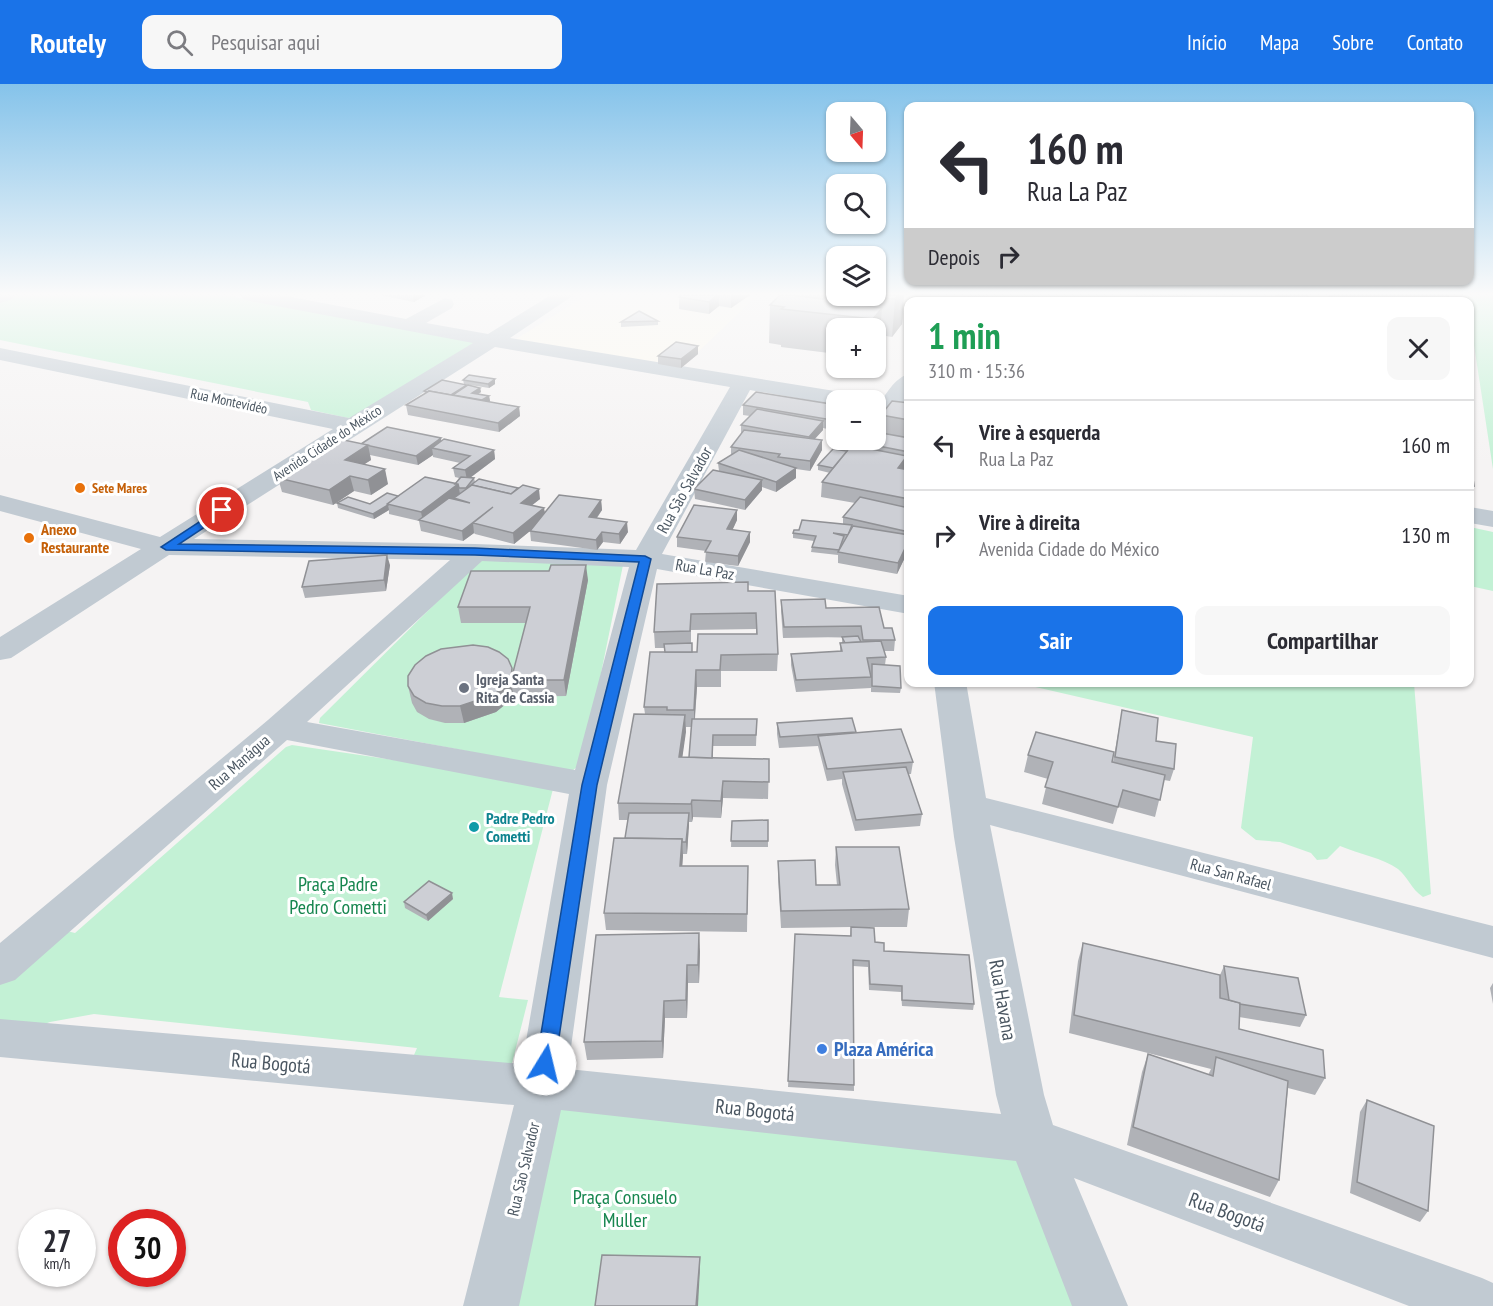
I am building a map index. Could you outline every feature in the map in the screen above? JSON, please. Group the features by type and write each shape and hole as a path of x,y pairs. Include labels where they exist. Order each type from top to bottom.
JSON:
{"street":[{"name":"Avenida Cidade do México","path":"0,651 472,352"},
{"path":"561,352 826,397"},
{"name":"Rua Montevidéo","path":"0,354 353,426"},
{"name":"Rua São Salvador","path":"491,1306 542,1088 589,785 645,559 743,383"},
{"path":"891,408 904,388"},
{"name":"Rua La Paz","path":"0,503 166,547 475,552 645,559 904,604"},
{"path":"1474,515 1493,519"},
{"name":"Rua Manágua","path":"0,968 280,728 475,552"},
{"name":"Rua Havana","path":"951,687 968,806 1020,1095 1033,1140 1100,1306"},
{"path":"280,728 589,785"},
{"name":"Rua San Rafael","path":"968,806 1493,942"},
{"name":"Rua Bogotá","path":"0,1038 542,1088 1033,1140 1482,1306"}],"shaded area":[{"path":"590,352 698,352 681,368"}],"green space":[{"path":"60,352 461,352 359,416 348,418 311,410 308,402"},
{"path":"1475,352 1493,352 1493,469"},
{"path":"1474,528 1493,532 1493,591 1474,587"},
{"path":"481,558 623,565 583,762 572,771 319,723 320,718"},
{"path":"1035,687 1414,687 1431,894 1423,897 1398,869 1378,859 1340,846 1327,859 1317,860 1311,853 1280,842 1256,840 1241,828 1253,737"},
{"name":"Praça Padre Pedro Cometti","path":"292,745 550,783 553,789 499,997 528,1000 508,1079 408,1069 417,1048 94,1014 50,1022 14,1035 0,1033 0,975 55,928 75,933 286,747"},
{"name":"Praça Consuelo Muller","path":"557,1109 1011,1146 1093,1306 503,1306"}],"building":[{"path":"663,352 690,352 681,359 658,356"},
{"path":"469,375 495,379 488,384 463,380"},
{"path":"442,380 467,385 451,395 424,391"},
{"path":"468,385 480,388 472,393 489,396 482,400 453,395"},
{"path":"429,391 519,407 498,423 406,405"},
{"path":"756,392 826,403 826,419 743,405"},
{"path":"892,401 904,402 904,419 886,416 886,409"},
{"path":"757,409 823,421 809,437 741,425"},
{"path":"387,427 441,438 416,456 361,444"},
{"path":"744,430 822,440 810,461 778,457 780,454 731,447"},
{"path":"886,434 904,437 904,451 886,447"},
{"path":"339,439 368,445 345,460 385,469 368,480 350,476 329,490 278,478 309,459 307,458"},
{"path":"444,439 494,450 465,470 453,468 470,456 432,448"},
{"path":"739,450 796,468 776,482 718,463"},
{"path":"832,450 847,451 833,468 818,465"},
{"path":"848,450 876,450 904,455 904,460 898,468 904,469 904,498 822,482"},
{"path":"713,470 762,480 745,500 694,489"},
{"path":"425,477 458,484 421,512 387,504"},
{"path":"461,477 474,478 466,488 459,488 458,484 455,484"},
{"path":"479,479 518,488 511,494 472,485 467,488"},
{"path":"472,485 511,494 523,485 539,489 521,503 544,508 513,533 473,523 493,507 462,531 419,520 449,498 470,503 454,498"},
{"path":"387,493 398,496 373,514 337,503 348,497 370,504"},
{"path":"559,495 601,500 589,517 627,522 619,534 602,532 596,540 530,531"},
{"path":"860,497 904,507 904,531 843,517"},
{"path":"694,505 737,510 727,529 750,532 738,556 705,552 711,541 677,537"},
{"path":"802,520 852,525 848,535 833,533 844,536 839,550 812,547 816,536 793,533 794,530 799,530"},
{"path":"853,526 904,534 904,550 898,563 838,552"},
{"path":"387,555 384,580 302,587 309,561"},
{"path":"551,565 586,565 564,680 511,680 530,607 458,607 471,571 549,571"},
{"path":"748,582 748,591 775,591 778,654 721,655 720,670 696,670 694,710 644,707 650,652 697,652 698,634 757,634 756,613 691,614 690,631 654,632 657,584"},
{"path":"825,599 826,608 879,607 884,628 892,628 895,640 863,640 861,626 784,627 781,600"},
{"path":"858,636 861,642 845,643 842,637"},
{"path":"881,641 886,657 867,658 871,677 796,680 791,654 842,651 840,643"},
{"path":"692,643 692,652 665,652 664,644"},
{"name":"Igreja Santa Rita de Cassia","path":"473,645 488,647 508,659 512,668 511,677 504,687 493,695 460,706 426,703 414,696 408,686 408,676 415,665 426,656 441,649"},
{"path":"872,664 900,666 901,688 872,686"},
{"path":"1122,710 1158,718 1156,741 1176,744 1174,769 1115,757"},
{"path":"634,714 685,715 679,757 769,759 769,782 723,781 721,801 692,800 691,804 618,803"},
{"path":"852,718 856,732 780,737 777,723"},
{"path":"692,719 757,719 756,735 713,735 712,758 689,757"},
{"path":"901,729 913,762 827,769 818,736"},
{"path":"1036,732 1114,752 1112,762 1165,775 1160,800 1123,790 1118,807 1045,787 1053,762 1028,755"},
{"path":"906,767 922,814 856,820 843,772"},
{"path":"629,813 689,813 686,842 682,842 682,839 625,838"},
{"path":"768,820 768,841 731,841 732,821"},
{"path":"614,838 682,839 680,866 748,866 747,914 604,913"},
{"path":"836,847 899,847 909,909 781,911 778,861 815,860 816,885 840,885"},
{"path":"429,881 452,893 426,915 404,902"},
{"name":"Plaza América","path":"851,927 874,928 875,942 884,943 884,951 969,955 974,1004 902,1000 902,986 870,984 869,961 853,960 854,1085 788,1081 795,934 851,936"},
{"path":"699,933 698,965 687,965 686,1000 664,1001 662,1041 584,1042 596,935"},
{"path":"1083,943 1220,975 1220,998 1240,1003 1239,1029 1323,1050 1325,1078 1074,1015"},
{"path":"1224,966 1298,978 1306,1015 1240,1004 1229,1000"},
{"path":"1148,1054 1213,1076 1216,1057 1288,1081 1279,1180 1133,1127"},
{"path":"1367,1100 1434,1126 1428,1211 1357,1182"},
{"path":"602,1255 700,1257 696,1306 595,1306"}],"place":[{"name":"Sete Mares","path":"80,488"},
{"name":"Anexo Restaurante","path":"29,538"},
{"name":"Igreja Santa Rita de Cassia","path":"464,688"},
{"name":"Padre Pedro Cometti","path":"474,827"},
{"name":"Plaza América","path":"822,1049"}],"route":[{"path":"222,510 166,547 475,552 645,559 589,785 545,1064"}]}
